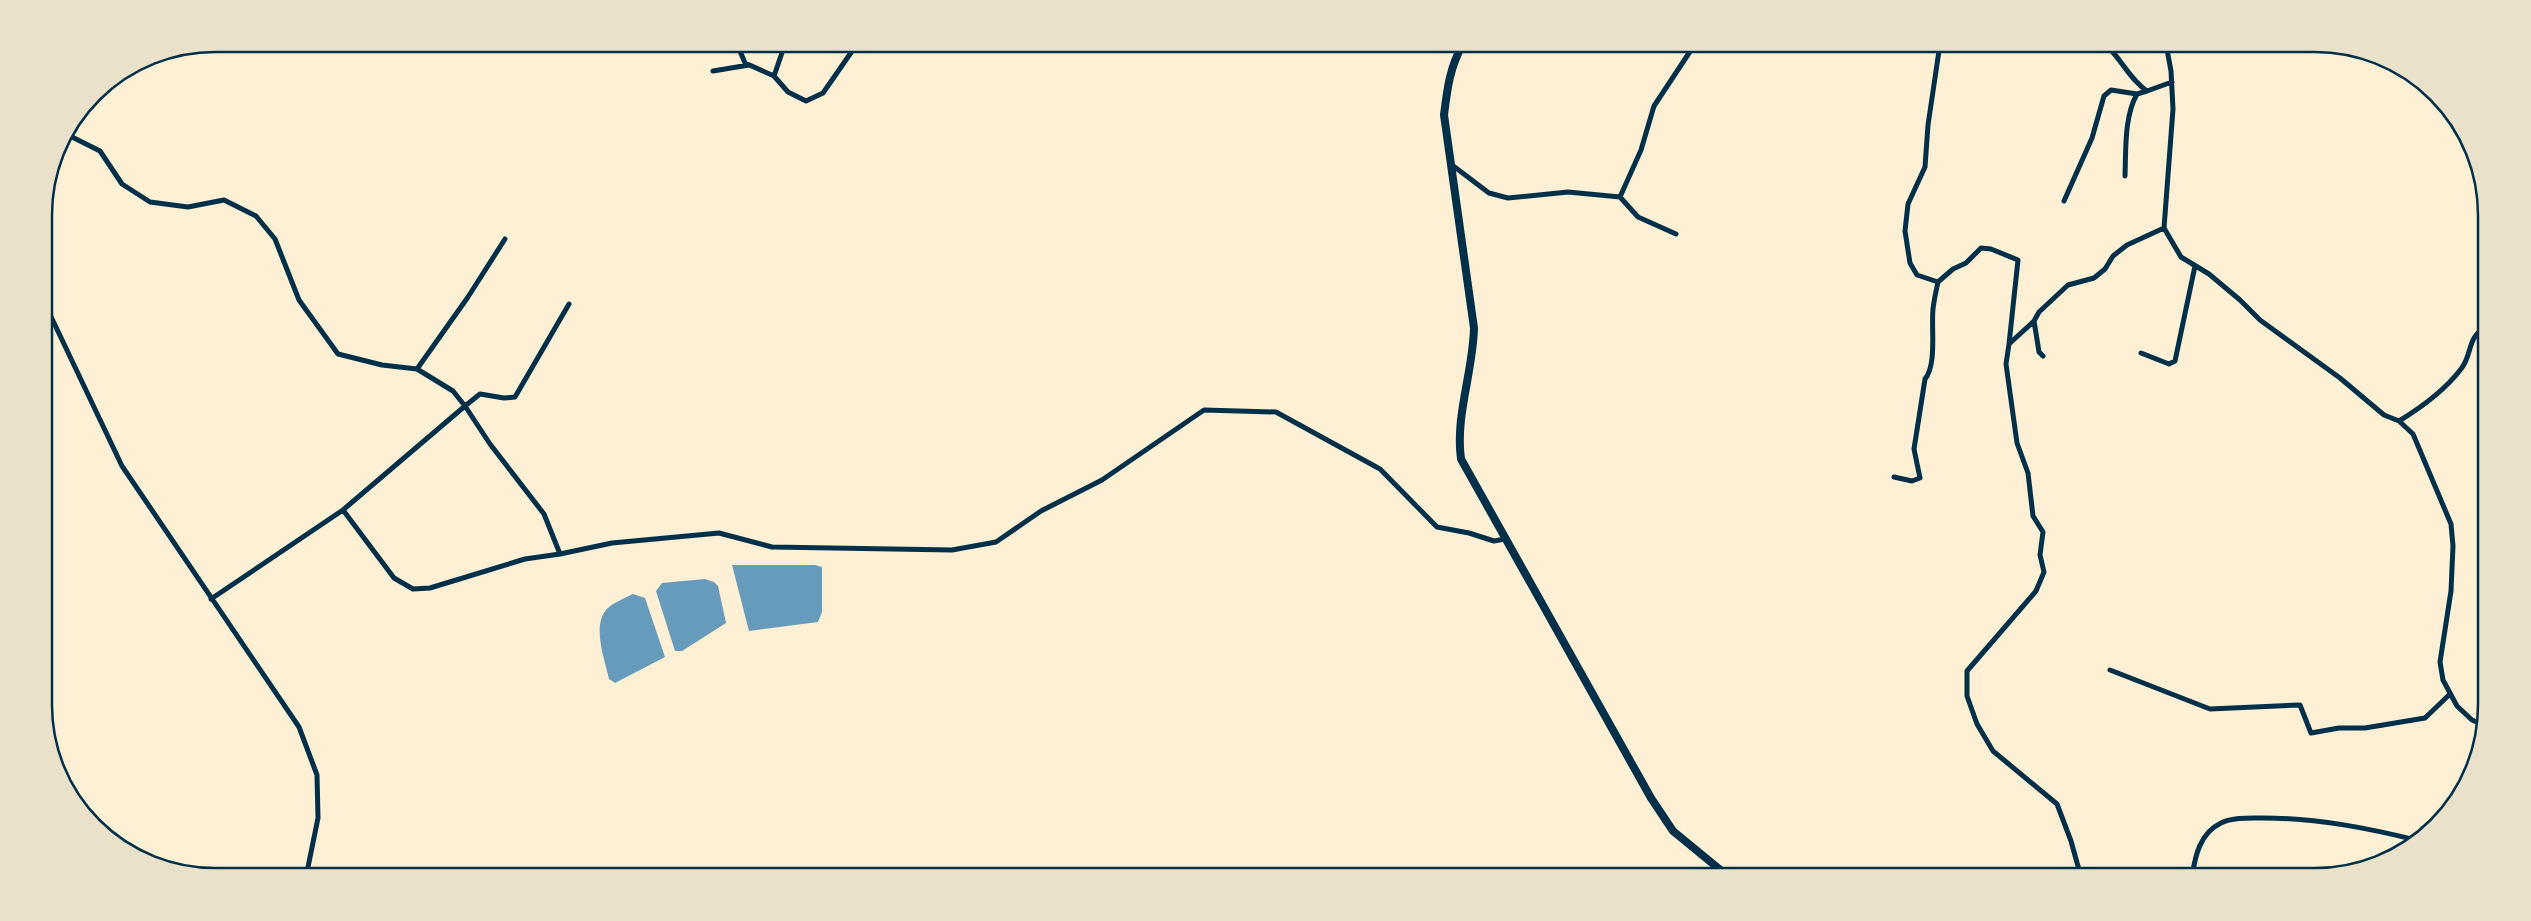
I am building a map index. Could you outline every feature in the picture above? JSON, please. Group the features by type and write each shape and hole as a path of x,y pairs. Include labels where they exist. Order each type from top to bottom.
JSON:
{"main road":[{"path":"1458,52 1448,83 1444,115 1474,328 1474,354 1458,439 1461,459 1651,798 1672,832 1718,868"}],"street":[{"path":"1620,196 1641,150 1654,106 1690,52"},
{"path":"1938,282 1918,275 1910,263 1905,231 1908,204 1925,167 1939,52"},
{"path":"2114,52 2138,85 2147,91"},
{"path":"2167,52 2172,82 2173,109 2164,228 2181,257 2196,266 2240,300 2260,320 2340,378 2384,415 2400,421 2413,434 2451,524 2453,546 2451,591 2440,662 2443,680 2457,706 2472,720 2477,722"},
{"path":"741,53 746,63 774,76 788,92 806,101 823,94 851,53"},
{"path":"774,76 782,53"},
{"path":"713,71 749,65"},
{"path":"2064,201 2092,138 2104,96 2111,90 2137,94 2172,82"},
{"path":"2125,176 2127,136 2132,103 2137,94"},
{"path":"72,137 100,151 122,184 150,202 188,207 224,200 256,216 275,239 299,300 338,354 382,365 417,369 453,391 490,444 544,514 560,554"},
{"path":"1452,165 1489,193 1508,198 1568,192 1620,196 1638,217 1676,234"},
{"path":"2009,344 2034,322 2039,312 2068,285 2094,278 2105,269 2113,256 2127,245 2164,228"},
{"path":"417,369 468,297 505,239"},
{"path":"1894,477 1912,481 1920,478 1914,449 1925,379 1929,368 1933,338 1932,310 1938,282 1953,269 1966,263 1981,248 1991,249 2018,260 2006,364 2016,443 2028,473 2033,516 2043,532 2040,555 2044,572 2036,590 1967,671 1967,696 1977,724 1993,751 2057,804 2078,868"},
{"path":"2141,353 2170,364 2175,361 2196,266"},
{"path":"212,599 343,510 480,394 504,398 515,397 568,304"},
{"path":"53,320 122,466 299,728 317,775 318,818 308,868"},
{"path":"2034,322 2039,352 2043,356"},
{"path":"2400,421 2423,406 2463,367 2468,348 2478,331"},
{"path":"343,510 394,578 413,589 430,588 525,559 612,543 719,533 772,547 952,550 996,542 1041,511 1102,480 1204,410 1276,412 1380,469 1438,527 1469,533 1494,541 1505,539"},
{"path":"2110,670 2210,709 2300,705 2311,732 2339,728 2365,728 2425,718 2450,694"},
{"path":"2194,868 2196,853 2205,835 2222,822 2247,818 2289,818 2335,823 2409,839"}],"water":[{"path":"732,565 815,565 822,567 822,612 818,622 749,631"},
{"path":"705,579 714,582 718,586 726,623 682,651 675,651 656,591 662,583"},
{"path":"633,594 645,598 665,657 615,683 609,679 601,644 600,625 602,617 609,607"}]}
